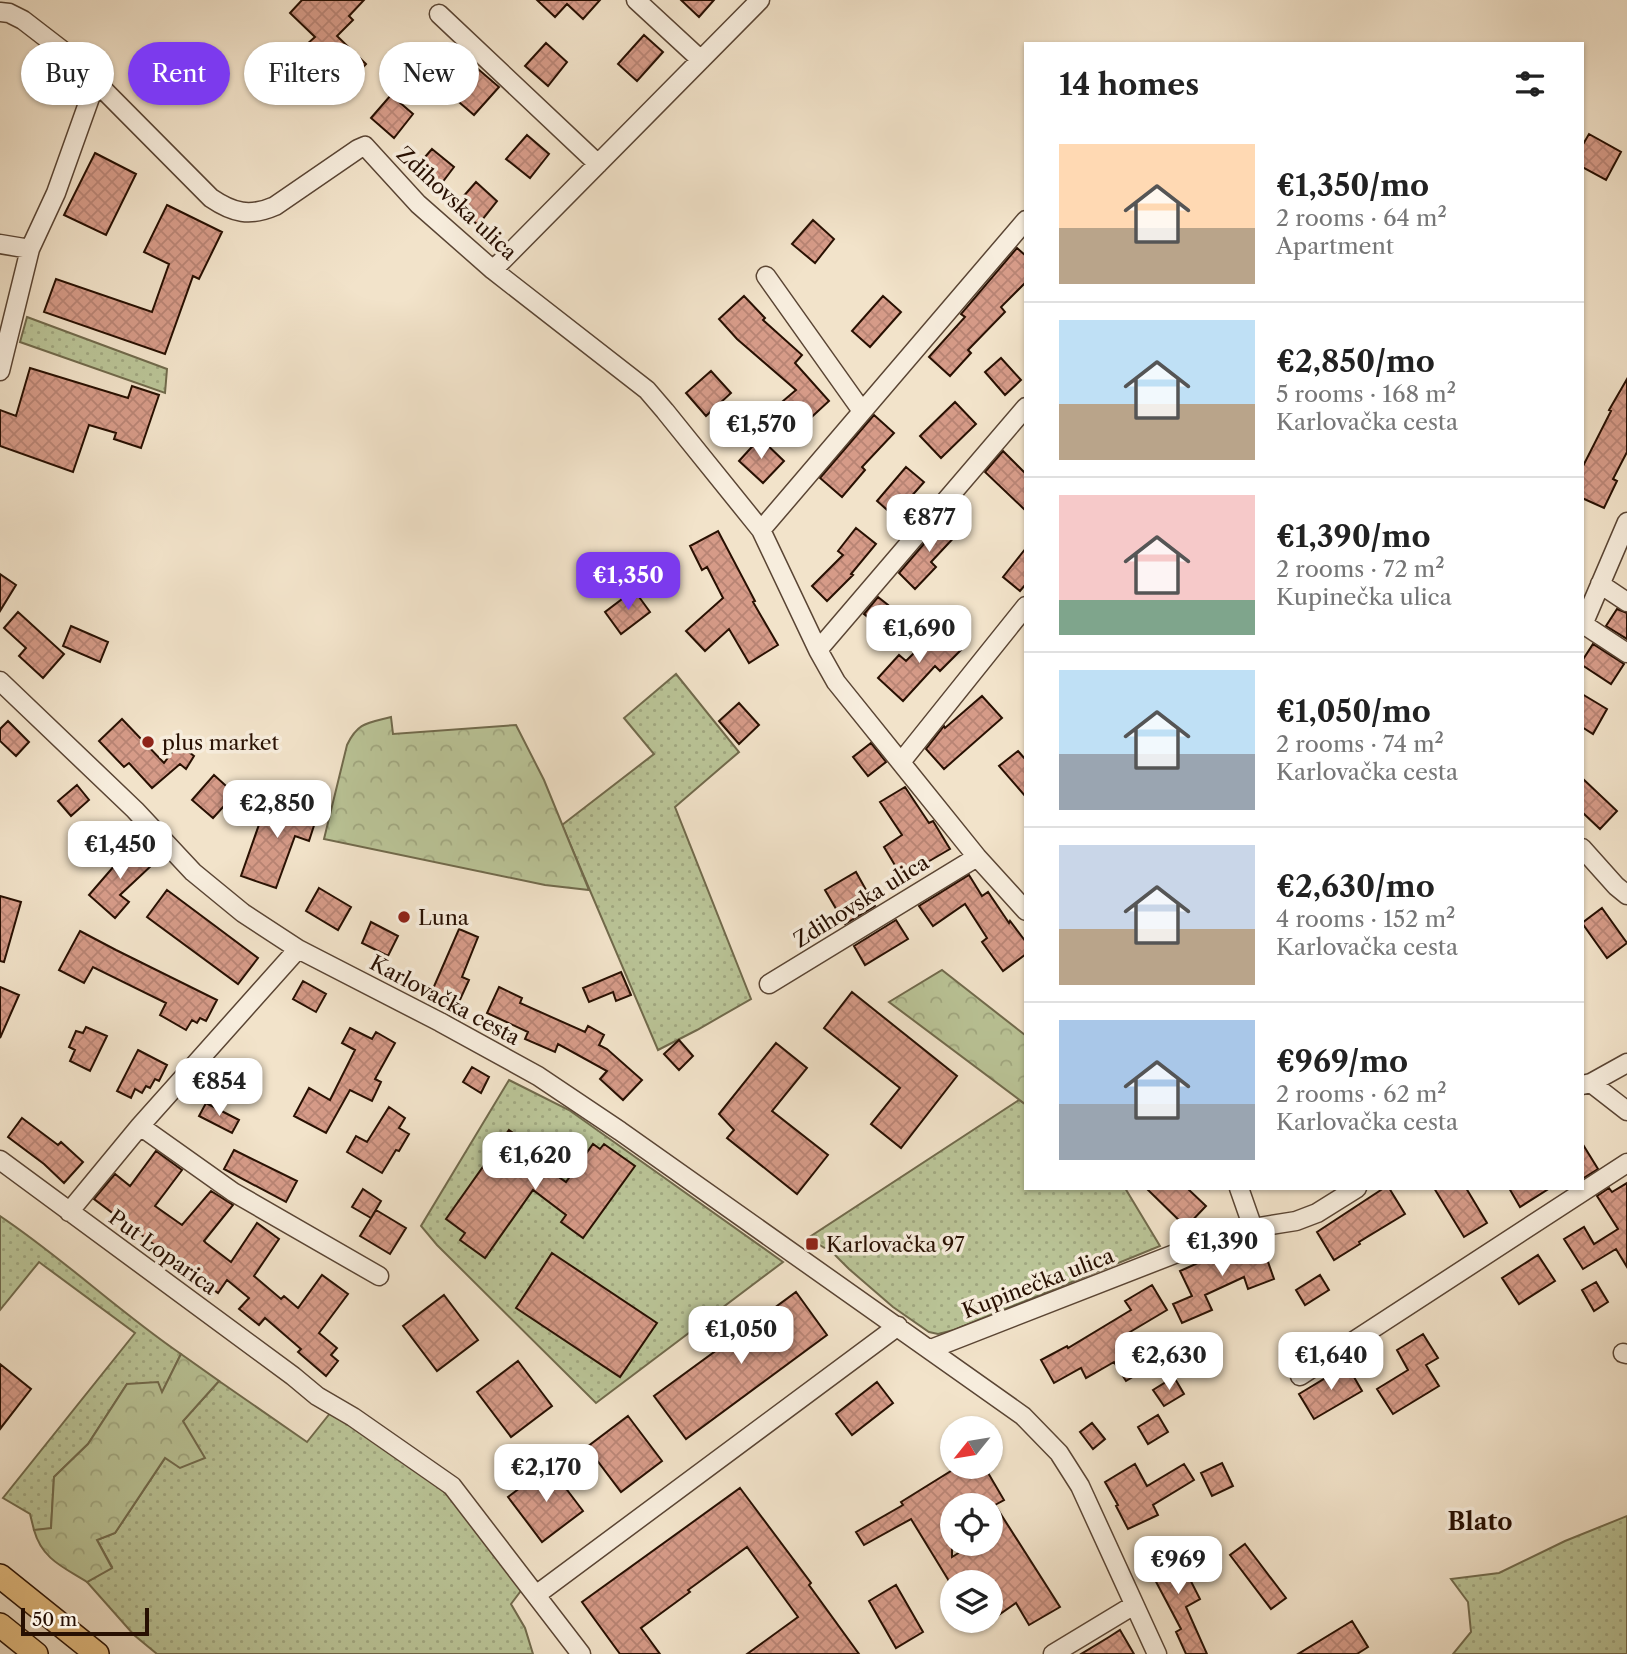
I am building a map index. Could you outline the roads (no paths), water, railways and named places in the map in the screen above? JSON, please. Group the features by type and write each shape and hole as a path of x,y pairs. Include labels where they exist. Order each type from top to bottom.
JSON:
{"main road":[{"path":"0,1576 97,1654"},
{"path":"0,1625 36,1654"}],"street":[{"path":"636,0 701,60"},
{"path":"493,270 760,0"},
{"path":"0,12 23,20 52,42"},
{"path":"439,14 598,164"},
{"name":"Zdihovska ulica","path":"114,99 211,198 235,211 264,211 275,206 365,146 418,204 493,270 647,390 761,530 836,682 977,857 1024,909"},
{"path":"0,371 30,249 57,193 88,105"},
{"path":"761,530 1024,222"},
{"path":"0,244 30,249"},
{"path":"766,276 862,411"},
{"path":"818,650 1024,409"},
{"path":"1584,623 1627,522"},
{"path":"1600,584 1627,602"},
{"path":"901,762 1024,608"},
{"path":"1584,626 1627,653"},
{"name":"Karlovačka cesta","path":"0,681 135,810 193,872 243,914 298,948 538,1076 1023,1416 1059,1453 1080,1486 1157,1654"},
{"path":"1584,850 1627,895"},
{"name":"Zdihovska ulica","path":"769,984 977,857"},
{"path":"69,1212 140,1126 298,948"},
{"path":"1627,1063 1586,1084 1627,1111"},
{"path":"140,1126 233,1192 379,1276"},
{"name":"Put Loparica","path":"0,1160 317,1396 353,1417 452,1486 536,1595"},
{"path":"1300,1376 1627,1163"},
{"path":"1240,1190 1253,1228"},
{"name":"Kupinečka ulica","path":"931,1349 1195,1246 1253,1228 1307,1217 1354,1190"},
{"path":"581,1654 536,1595 898,1326"},
{"path":"1053,1654 1134,1605"}],"place":[{"name":"plus market","path":"148,742"},
{"name":"Luna","path":"404,917"},
{"name":"Karlovačka 97","path":"812,1244"}],"district":[{"name":"Blato","path":"1480,1521"}]}
